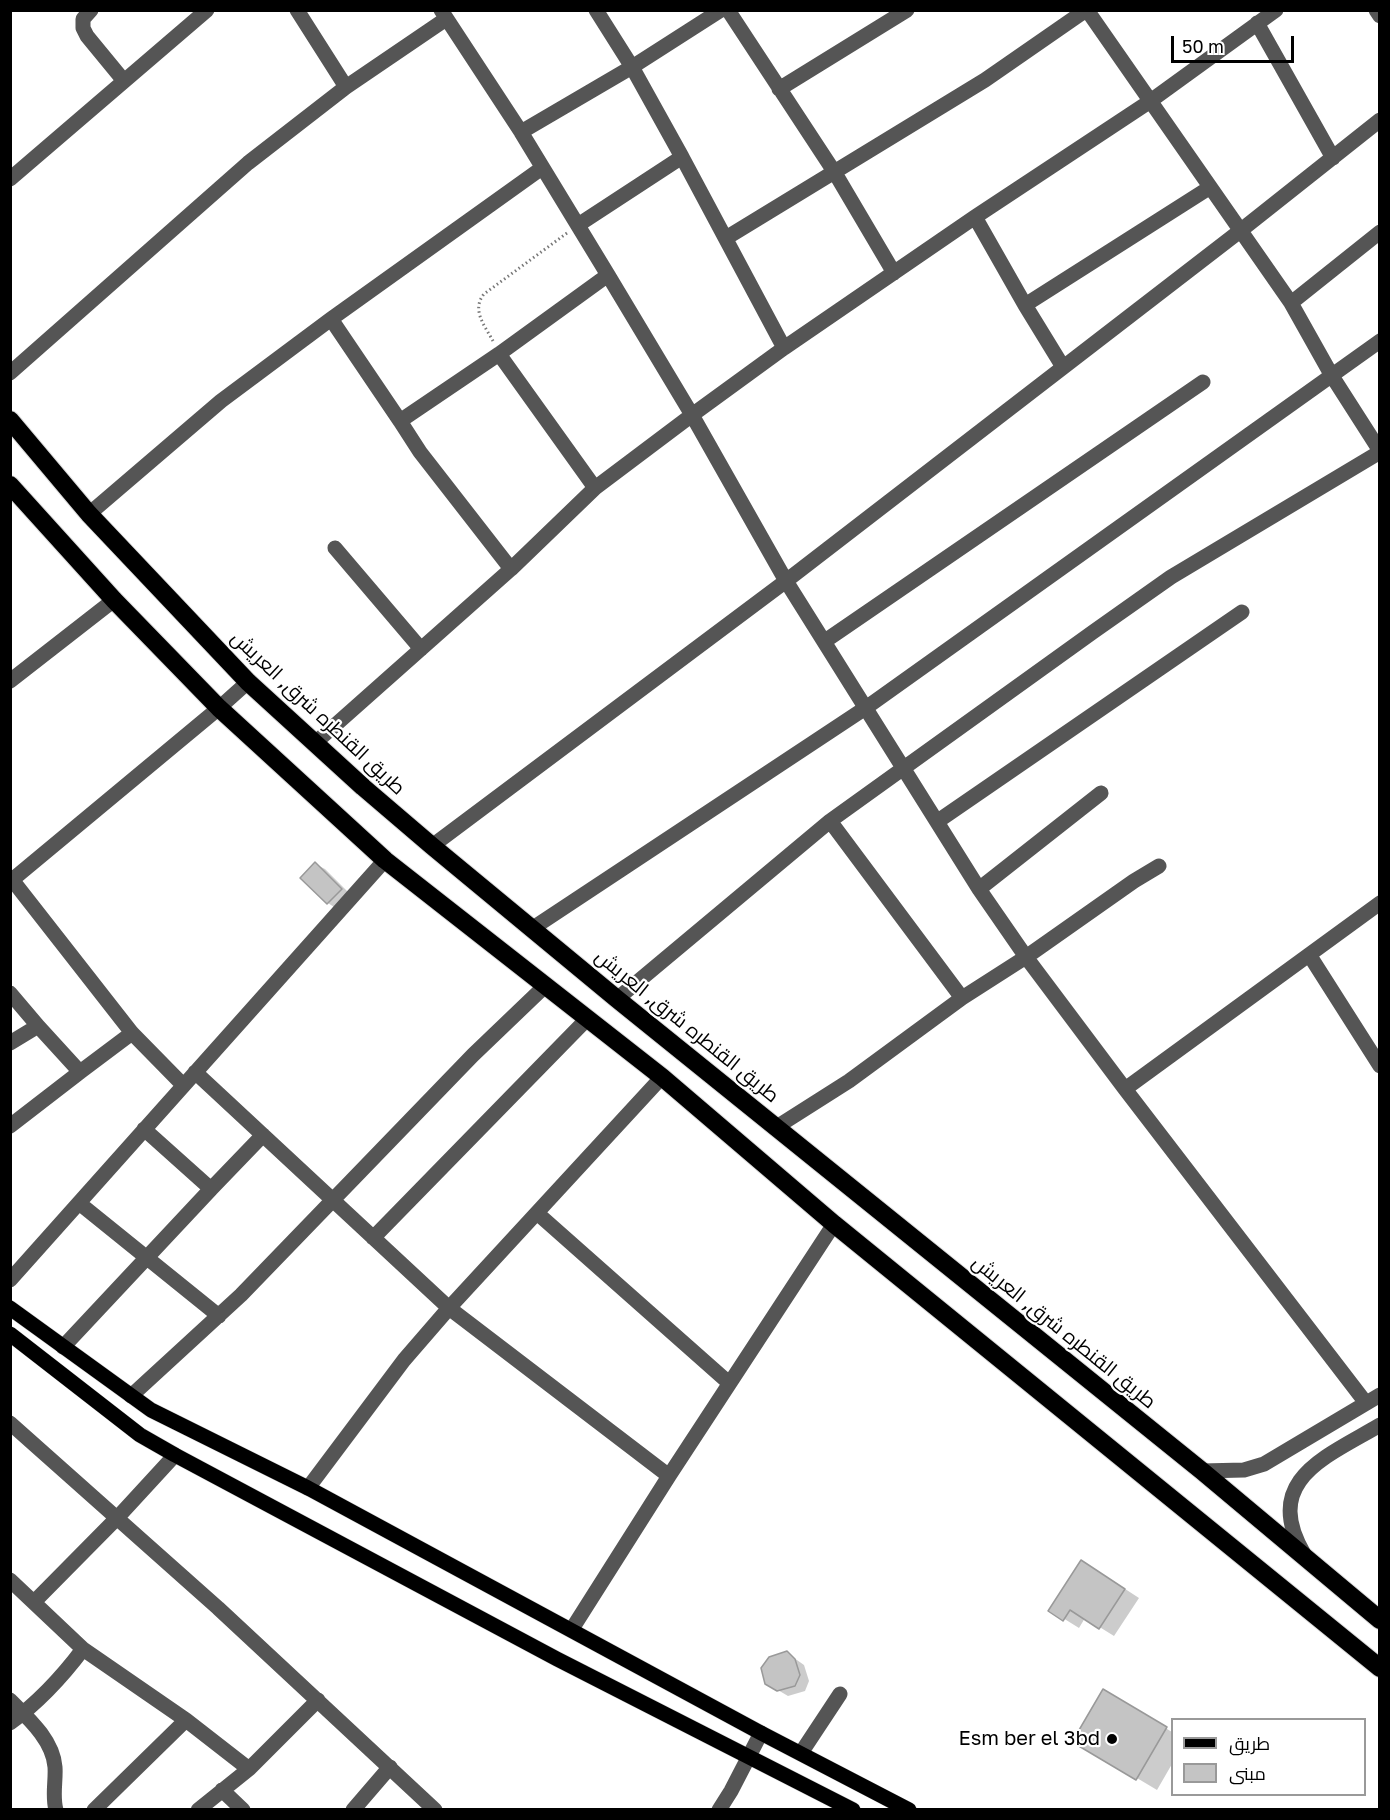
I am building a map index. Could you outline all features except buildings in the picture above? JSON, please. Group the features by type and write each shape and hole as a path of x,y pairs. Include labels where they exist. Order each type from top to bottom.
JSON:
{"highway":[{"name":"طريق القنطره شرق, العريش","path":"10,420 89,514 248,682 432,846 775,1128 1202,1471 1380,1620"},
{"path":"10,485 114,600 219,708 385,860 662,1077 834,1224 1380,1668"}],"main road":[{"path":"10,1308 151,1410 308,1488 761,1732 909,1809"},
{"path":"10,1334 140,1434 175,1455 557,1659 853,1809"}],"street":[{"path":"91,10 83,19 85,32 124,81"},
{"path":"10,179 207,10"},
{"path":"297,10 346,87"},
{"path":"596,10 682,157 784,348"},
{"path":"521,132 632,68 721,10"},
{"path":"728,10 835,173 894,273"},
{"path":"779,89 907,10"},
{"path":"617,999 830,821 1172,577 1380,452 1332,376 1291,303 1087,10 985,81 726,238"},
{"path":"315,743 511,569 595,489 692,415 784,348 975,217 1149,102 1276,10"},
{"path":"1376,10 1380,16"},
{"path":"10,373 248,163 443,15 521,132 692,415 786,581 979,889 1026,957 1125,1089 1366,1403"},
{"path":"1257,23 1333,158"},
{"path":"432,846 786,581 1240,231 1380,120"},
{"path":"578,225 682,157"},
{"path":"89,514 221,401 542,168"},
{"path":"1024,306 1209,188"},
{"path":"975,217 1024,306 1063,367"},
{"path":"1291,303 1380,232"},
{"path":"399,421 499,354 608,275"},
{"path":"331,319 427,461 511,569"},
{"path":"533,928 867,707 1380,341"},
{"path":"499,354 595,489"},
{"path":"825,641 1203,382"},
{"path":"335,548 421,649"},
{"path":"12,676 114,600"},
{"path":"938,821 1242,612"},
{"path":"183,1085 132,1033 11,878 248,682"},
{"path":"979,889 1101,793"},
{"path":"830,821 962,998"},
{"path":"10,1280 385,860"},
{"path":"775,1128 849,1081 962,998 1159,866"},
{"path":"1125,1089 1380,903"},
{"path":"1310,956 1380,1066"},
{"path":"130,1396 219,1316 334,1201 473,1056 545,986"},
{"path":"10,993 80,1072"},
{"path":"373,1238 587,1019"},
{"path":"10,1043 38,1026"},
{"path":"10,1126 132,1033"},
{"path":"195,1072 449,1308 669,1476"},
{"path":"308,1488 404,1360 662,1077"},
{"path":"144,1129 211,1189"},
{"path":"63,1347 263,1135"},
{"path":"79,1203 219,1316"},
{"path":"537,1213 729,1383"},
{"path":"572,1629 834,1224"},
{"path":"1202,1471 1244,1470 1264,1464 1380,1395"},
{"path":"10,1423 219,1608 435,1809"},
{"path":"1307,1559 1295,1540 1291,1522 1292,1492 1304,1474 1318,1462 1380,1425"},
{"path":"34,1602 175,1455"},
{"path":"10,1580 82,1649 186,1720 249,1769"},
{"path":"17,1718 68,1669 82,1649"},
{"path":"801,1753 840,1694"},
{"path":"10,1700 17,1718 48,1744 54,1759 56,1809"},
{"path":"198,1809 249,1769 318,1700"},
{"path":"94,1809 186,1720"},
{"path":"719,1809 750,1758 761,1732"},
{"path":"353,1809 390,1767"},
{"path":"222,1790 243,1809"}],"path":[{"path":"499,354 477,311 478,301 484,294 578,225"}],"place":[{"name":"Esm ber el 3bd","path":"1112,1739"}]}
